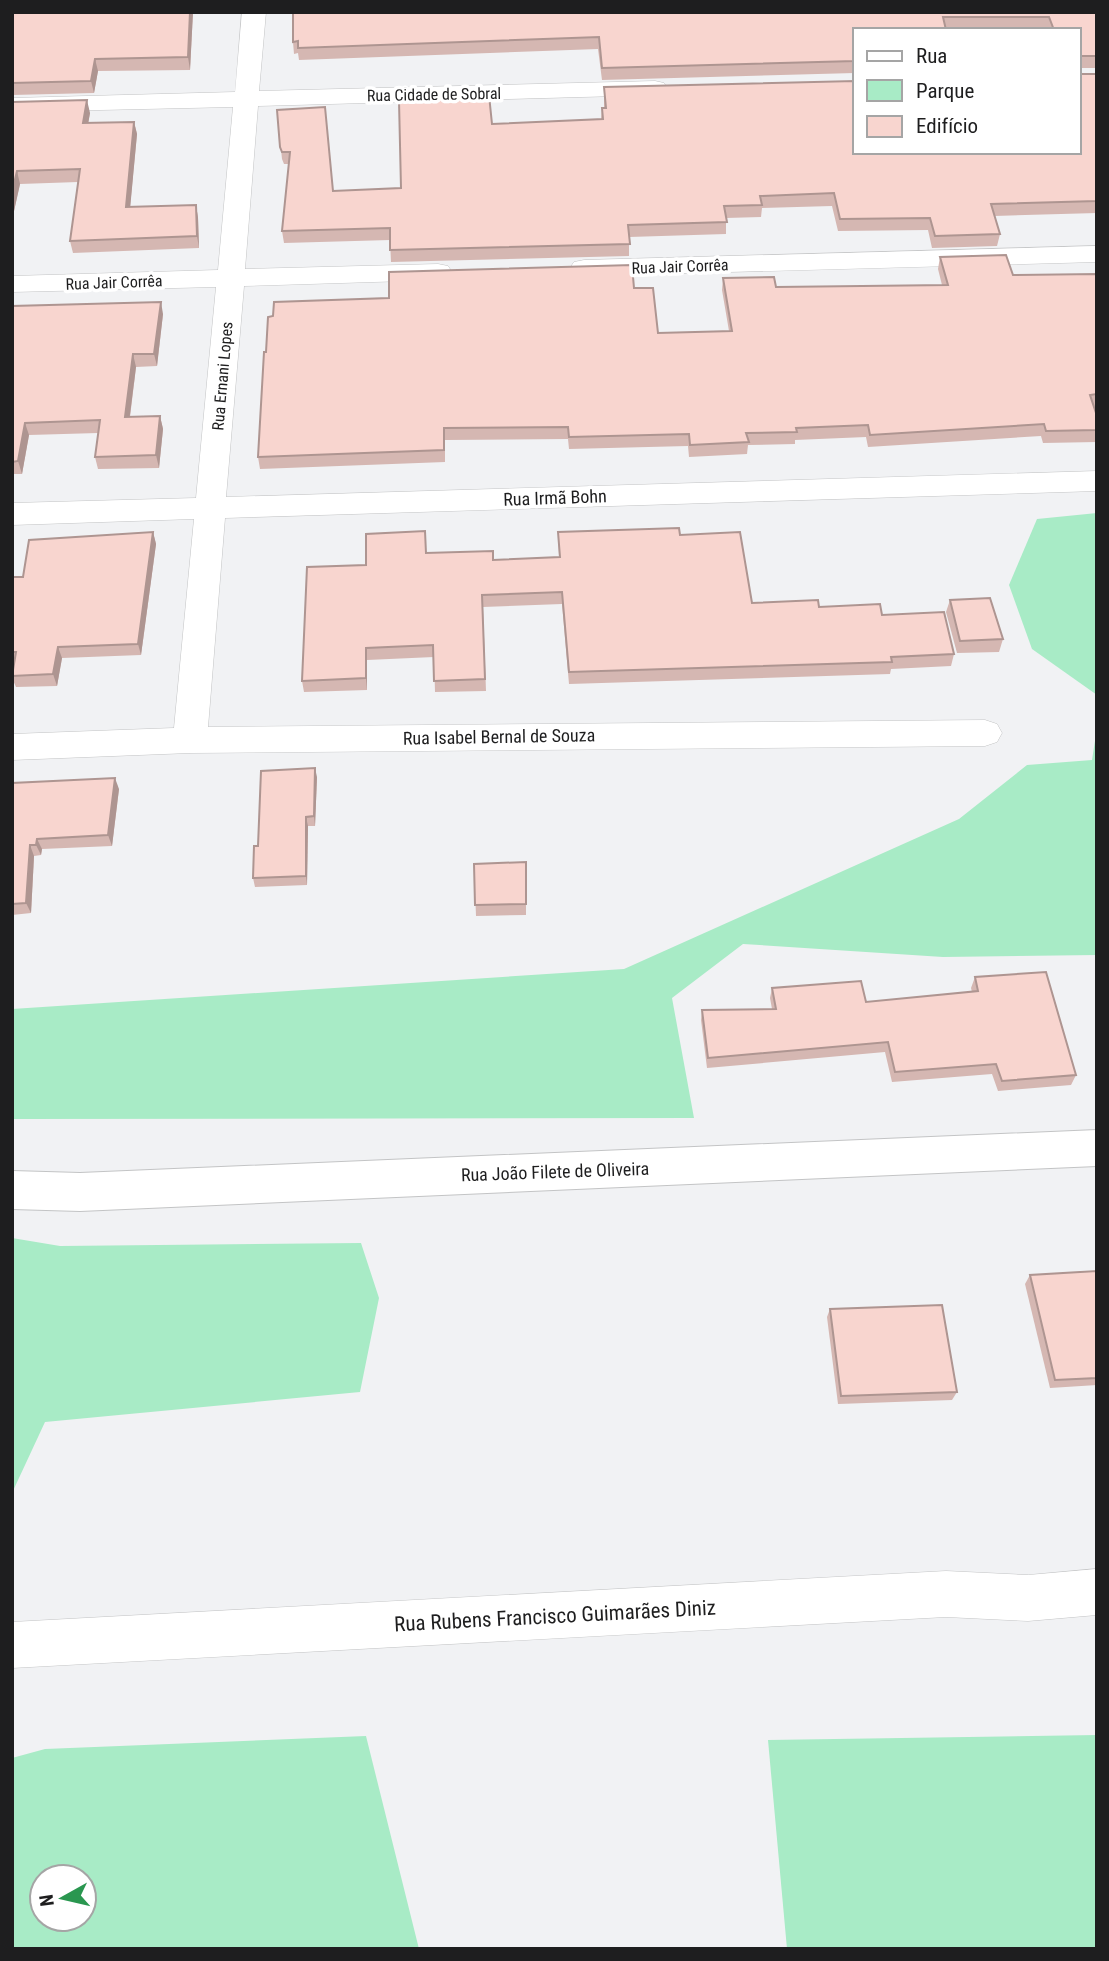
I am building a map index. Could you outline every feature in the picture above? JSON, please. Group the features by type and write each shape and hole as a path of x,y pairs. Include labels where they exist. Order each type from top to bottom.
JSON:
{"main road":[{"name":"Rua João Filete de Oliveira","path":"12,1190 108,1191 1097,1149"}],"street":[{"name":"Rua Ernani Lopes","path":"190,740 254,12"},
{"name":"Rua Cidade de Sobral","path":"12,105 675,88"},
{"name":"Rua Jair Corrêa","path":"552,269 1097,254"},
{"name":"Rua Jair Corrêa","path":"12,284 468,272"},
{"name":"Rua Irmã Bohn","path":"12,514 1097,481"},
{"name":"Rua Isabel Bernal de Souza","path":"12,747 190,740 985,733"},
{"name":"Rua Rubens Francisco Guimarães Diniz","path":"12,1645 946,1594 1028,1598 1097,1592"}],"green space":[{"path":"1097,513 1097,695 1032,649 1009,585 1037,519"},
{"path":"1097,728 1097,955 943,957 743,944 672,998 694,1118 12,1119 12,1009 624,969 959,819 1027,765 1092,760"},
{"path":"12,1238 60,1246 361,1243 379,1298 360,1392 45,1422 12,1493"},
{"path":"1097,1735 1097,1949 787,1949 768,1740"},
{"path":"366,1736 419,1949 12,1949 12,1758 45,1749"}],"building":[{"path":"12,12 190,12 188,57 95,59 91,81 12,83"},
{"path":"293,12 1097,12 1097,56 1081,56 1081,28 1053,28 1049,17 943,17 946,28 853,28 853,61 602,68 599,37 298,48 298,41 293,42"},
{"path":"1081,74 1097,74 1097,201 991,204 1000,234 935,236 930,218 840,219 834,193 760,196 762,205 724,206 727,222 628,225 630,244 390,250 390,228 282,231 290,152 282,152 280,147 277,110 325,107 333,191 401,188 399,101 489,95 492,124 603,119 602,108 606,108 604,87 853,81 853,154 1081,154"},
{"path":"87,100 83,123 134,122 126,207 196,205 197,236 70,241 80,169 17,171 12,192 12,102"},
{"path":"1006,255 1013,275 1097,274 1097,394 1090,395 1097,416 1097,430 1046,431 1044,424 870,435 868,425 796,428 797,432 746,433 749,442 690,445 689,434 569,437 568,427 444,428 444,450 258,457 264,352 268,317 273,316 274,302 389,298 389,272 632,265 634,288 653,288 658,333 732,331 723,278 774,277 776,287 948,285 940,257"},
{"path":"161,302 154,354 133,354 125,417 160,416 156,455 95,457 100,420 25,423 18,461 12,462 12,306"},
{"path":"679,528 680,535 740,532 752,603 818,600 819,607 880,604 882,615 944,612 954,654 891,657 892,662 569,672 562,592 482,595 485,679 434,681 433,645 366,648 366,678 302,681 307,567 366,565 366,534 425,531 426,553 493,551 493,560 560,557 558,532"},
{"path":"153,532 138,644 58,647 53,674 12,676 16,652 12,652 12,577 23,577 29,540"},
{"path":"990,598 1003,639 960,641 950,600"},
{"path":"315,768 314,816 306,817 306,876 253,878 254,846 258,846 261,771"},
{"path":"115,778 108,835 37,839 36,845 30,845 26,903 12,904 12,783"},
{"path":"526,862 526,904 475,905 474,864"},
{"path":"1046,972 1076,1075 1002,1081 996,1064 895,1072 888,1042 708,1058 702,1010 776,1009 772,988 861,981 866,1002 978,991 975,977"},
{"path":"1097,1271 1097,1378 1055,1380 1030,1275"},
{"path":"942,1305 957,1392 841,1396 830,1309"}]}
